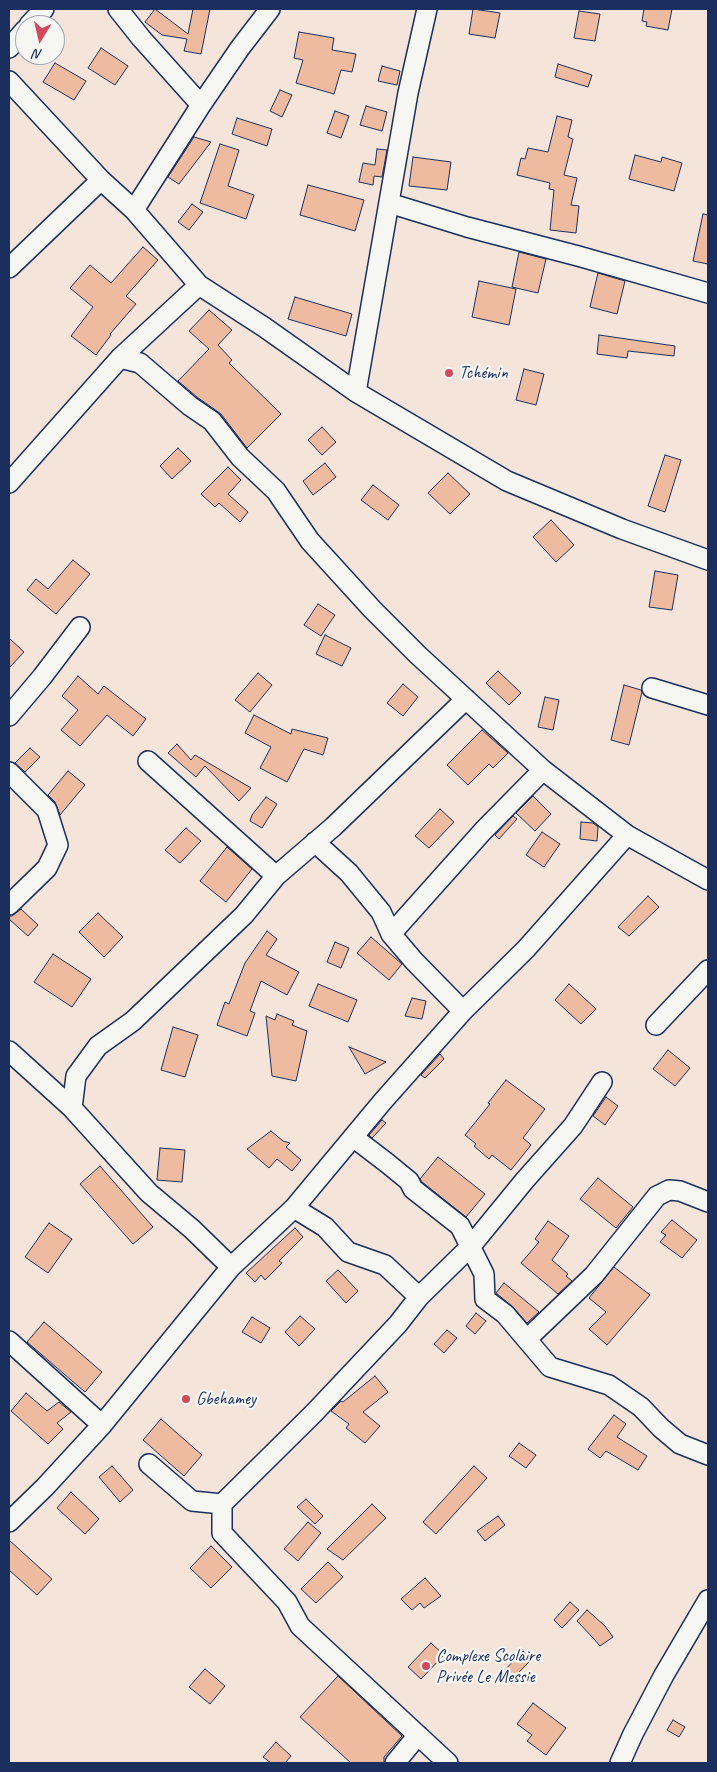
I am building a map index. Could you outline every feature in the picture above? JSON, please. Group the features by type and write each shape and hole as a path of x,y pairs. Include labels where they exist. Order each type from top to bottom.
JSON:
{"street":[{"path":"118,9 141,38 202,105"},
{"path":"134,210 240,48 270,9"},
{"path":"356,392 408,92 427,9"},
{"path":"9,81 101,180 134,210 199,285 264,327 356,392 507,481 622,529 708,560"},
{"path":"9,268 101,180"},
{"path":"389,203 467,227 578,256 708,294"},
{"path":"9,483 120,358 199,285"},
{"path":"120,358 140,364 212,422 240,457 276,491 310,541 341,575 418,655 543,770 627,835 708,880"},
{"path":"9,716 80,627"},
{"path":"652,688 708,705"},
{"path":"72,1108 76,1076 98,1046 133,1021 244,915 276,876 333,827 466,699"},
{"path":"148,761 276,876"},
{"path":"392,934 483,831 543,770"},
{"path":"9,772 47,810 58,845 47,868 9,905"},
{"path":"9,1522 45,1487 102,1425 231,1267 294,1208 463,1010 526,949 627,835"},
{"path":"315,842 349,872 381,912 392,934 414,961 463,1010"},
{"path":"656,1025 708,970"},
{"path":"9,1051 72,1108 149,1193 231,1267"},
{"path":"448,1763 300,1626 287,1602 222,1533 222,1504 314,1413 398,1324 419,1298 471,1246 525,1180 573,1126 602,1082"},
{"path":"353,1137 387,1162 409,1181 413,1189 460,1226 484,1274 485,1299 505,1314 550,1367 609,1385 641,1407 680,1444 708,1455"},
{"path":"528,1339 594,1275 657,1196 670,1190 680,1191 708,1202"},
{"path":"294,1208 325,1227 348,1252 386,1266 419,1298"},
{"path":"9,1341 102,1425"},
{"path":"149,1464 192,1502 222,1504"},
{"path":"620,1763 633,1734 708,1600"},
{"path":"395,1763 418,1735"}],"building":[{"path":"155,9 188,34 193,9 210,9 201,54 184,51 187,39 162,35 145,22"},
{"path":"473,9 500,13 495,38 469,34"},
{"path":"644,9 672,9 668,30 646,26 647,22 642,21"},
{"path":"579,11 600,14 595,41 574,38"},
{"path":"299,32 334,38 332,50 356,54 352,72 341,70 334,94 296,83 303,60 294,58"},
{"path":"101,48 128,66 115,85 88,68"},
{"path":"558,64 592,75 588,87 555,77"},
{"path":"54,65 58,65 86,81 74,100 43,82"},
{"path":"382,66 400,71 397,85 378,81"},
{"path":"280,90 292,95 282,117 270,111"},
{"path":"366,106 387,112 382,131 360,125"},
{"path":"335,111 349,116 341,138 327,133"},
{"path":"557,116 572,120 568,137 573,139 564,175 577,178 571,205 579,206 576,233 550,230 554,190 549,189 550,183 517,175 521,158 525,159 528,148 548,152"},
{"path":"237,118 272,129 267,146 232,134"},
{"path":"194,137 211,142 179,184 168,177"},
{"path":"220,144 239,150 228,186 254,195 246,219 200,203"},
{"path":"377,149 387,150 382,177 374,176 373,185 359,182 363,163 375,165"},
{"path":"635,155 661,162 662,157 682,163 674,191 629,179"},
{"path":"413,157 451,162 447,190 409,186"},
{"path":"308,185 364,200 355,231 300,215"},
{"path":"192,204 203,212 189,230 178,222"},
{"path":"703,214 708,215 708,264 693,261"},
{"path":"143,247 158,260 126,296 136,304 110,334 96,355 71,336 93,307 70,288 90,265 111,283"},
{"path":"519,252 546,259 538,293 512,287"},
{"path":"598,273 625,281 617,314 590,307"},
{"path":"479,281 516,289 509,325 472,317"},
{"path":"295,297 352,314 346,336 288,319"},
{"path":"209,310 232,330 218,345 232,360 229,363 281,414 247,448 221,414 178,381 209,349 189,331"},
{"path":"599,335 675,346 674,356 628,351 627,358 597,354"},
{"path":"524,369 544,374 536,405 516,400"},
{"path":"322,427 336,442 322,455 308,440"},
{"path":"178,448 191,461 172,479 160,466"},
{"path":"665,455 681,460 665,512 648,506"},
{"path":"325,463 336,477 313,495 303,481"},
{"path":"228,467 241,480 228,494 248,512 240,522 219,503 215,507 201,494"},
{"path":"448,473 470,494 450,514 428,493"},
{"path":"373,485 399,505 388,520 361,500"},
{"path":"551,520 574,545 556,562 533,537"},
{"path":"73,560 90,574 56,614 27,590 36,579 48,589"},
{"path":"655,571 678,575 672,610 649,607"},
{"path":"318,604 335,615 321,636 304,625"},
{"path":"325,635 351,648 342,666 316,654"},
{"path":"9,638 24,652 9,668"},
{"path":"498,671 521,693 509,705 486,683"},
{"path":"258,673 272,685 250,712 235,700"},
{"path":"78,676 98,694 104,686 146,719 133,736 107,715 80,746 61,730 78,710 62,696"},
{"path":"403,684 418,697 403,716 387,703"},
{"path":"624,685 641,690 642,692 629,745 611,740"},
{"path":"545,697 559,700 553,730 538,727"},
{"path":"254,715 291,734 292,729 328,738 323,755 304,749 287,782 260,768 271,747 245,733"},
{"path":"482,730 508,753 493,768 489,764 468,785 447,765"},
{"path":"177,744 191,760 195,755 251,788 239,801 205,766 196,777 168,753"},
{"path":"30,748 40,757 25,772 15,763"},
{"path":"68,771 85,785 60,815 55,802 48,795"},
{"path":"533,796 551,814 535,831 516,813"},
{"path":"266,797 277,804 262,828 250,821 252,815"},
{"path":"440,809 454,822 429,848 415,836"},
{"path":"513,816 517,819 499,839 495,835"},
{"path":"581,822 593,823 598,827 597,841 580,839"},
{"path":"186,828 201,841 180,863 165,850"},
{"path":"542,832 560,844 544,867 526,855"},
{"path":"227,847 252,869 226,902 200,881"},
{"path":"648,896 659,907 629,936 618,927"},
{"path":"21,909 38,925 28,936 9,919 9,916 12,916"},
{"path":"98,913 123,937 104,957 79,932"},
{"path":"267,931 277,939 266,955 299,972 287,995 261,981 250,1011 255,1013 247,1036 217,1025 225,1002 229,1004 245,963"},
{"path":"371,937 402,964 389,980 357,953"},
{"path":"335,942 349,948 341,968 327,962"},
{"path":"53,954 91,979 72,1007 34,982"},
{"path":"318,984 357,1000 348,1022 309,1006"},
{"path":"569,984 596,1009 581,1024 555,1000"},
{"path":"412,998 426,1001 422,1019 405,1016"},
{"path":"277,1014 294,1021 292,1025 307,1031 296,1081 272,1076 266,1016 275,1020"},
{"path":"173,1027 198,1035 185,1077 161,1070"},
{"path":"349,1047 386,1062 365,1074"},
{"path":"668,1050 690,1068 675,1086 653,1069"},
{"path":"440,1054 444,1059 425,1078 421,1075"},
{"path":"506,1080 545,1109 523,1138 531,1145 511,1170 492,1155 489,1159 465,1135 490,1104 488,1103"},
{"path":"606,1097 618,1106 605,1125 593,1116"},
{"path":"382,1120 386,1123 372,1138 369,1135"},
{"path":"271,1131 283,1141 290,1143 286,1147 301,1160 292,1171 277,1159 269,1168 247,1149"},
{"path":"160,1148 185,1150 182,1182 157,1180"},
{"path":"438,1157 485,1194 466,1217 420,1179"},
{"path":"100,1166 153,1227 133,1244 80,1184"},
{"path":"598,1178 633,1207 616,1228 580,1199"},
{"path":"672,1220 697,1240 682,1258 660,1242 666,1235 661,1232"},
{"path":"548,1221 569,1236 552,1260 568,1274 566,1276 572,1281 558,1294 521,1263 539,1242 535,1239"},
{"path":"49,1223 72,1239 48,1273 25,1257"},
{"path":"295,1228 303,1237 279,1261 282,1263 265,1280 261,1275 255,1282 246,1273"},
{"path":"614,1267 650,1295 607,1345 589,1329 606,1312 589,1298"},
{"path":"338,1270 358,1291 346,1303 326,1281"},
{"path":"504,1283 539,1312 527,1323 513,1307 496,1293"},
{"path":"476,1313 486,1321 475,1334 466,1326"},
{"path":"300,1316 315,1329 299,1346 285,1332"},
{"path":"252,1317 270,1328 261,1343 242,1332"},
{"path":"44,1322 102,1372 85,1392 27,1342"},
{"path":"447,1330 457,1338 444,1353 434,1344"},
{"path":"375,1376 388,1392 363,1412 380,1426 365,1443 346,1428 349,1424 331,1411 341,1401 343,1402"},
{"path":"26,1393 47,1411 59,1402 71,1412 57,1423 63,1429 48,1444 11,1411"},
{"path":"614,1415 626,1424 617,1437 647,1456 638,1470 606,1451 600,1458 588,1449"},
{"path":"161,1419 202,1455 184,1476 143,1440"},
{"path":"519,1443 536,1455 526,1468 509,1456"},
{"path":"112,1466 133,1490 120,1502 99,1477"},
{"path":"474,1466 487,1478 436,1534 423,1522"},
{"path":"71,1492 99,1519 85,1534 57,1508"},
{"path":"306,1499 323,1516 315,1524 297,1507"},
{"path":"372,1504 386,1518 343,1560 327,1549"},
{"path":"498,1516 505,1525 485,1541 477,1531"},
{"path":"308,1522 321,1533 298,1561 284,1549"},
{"path":"9,1540 52,1579 37,1595 9,1570"},
{"path":"211,1546 232,1567 211,1588 190,1568"},
{"path":"328,1562 343,1577 316,1603 301,1589"},
{"path":"425,1578 441,1596 424,1608 420,1603 412,1610 401,1599"},
{"path":"570,1602 579,1610 562,1628 554,1620"},
{"path":"587,1610 605,1626 613,1637 600,1646 577,1621"},
{"path":"431,1643 444,1655 421,1679 408,1667"},
{"path":"523,1651 532,1659 506,1685 498,1677"},
{"path":"205,1669 225,1686 210,1704 189,1687"},
{"path":"338,1676 402,1736 384,1757 384,1763 351,1763 300,1717"},
{"path":"533,1703 566,1728 546,1755 527,1741 532,1735 517,1724"},
{"path":"673,1720 685,1727 679,1737 667,1730"},
{"path":"276,1742 291,1756 285,1763 271,1763 263,1757"}],"place":[{"name":"Tchémin","path":"449,373"},
{"name":"Gbehamey","path":"186,1399"},
{"name":"Complexe Scolaire Privée Le Messie","path":"426,1666"}]}
